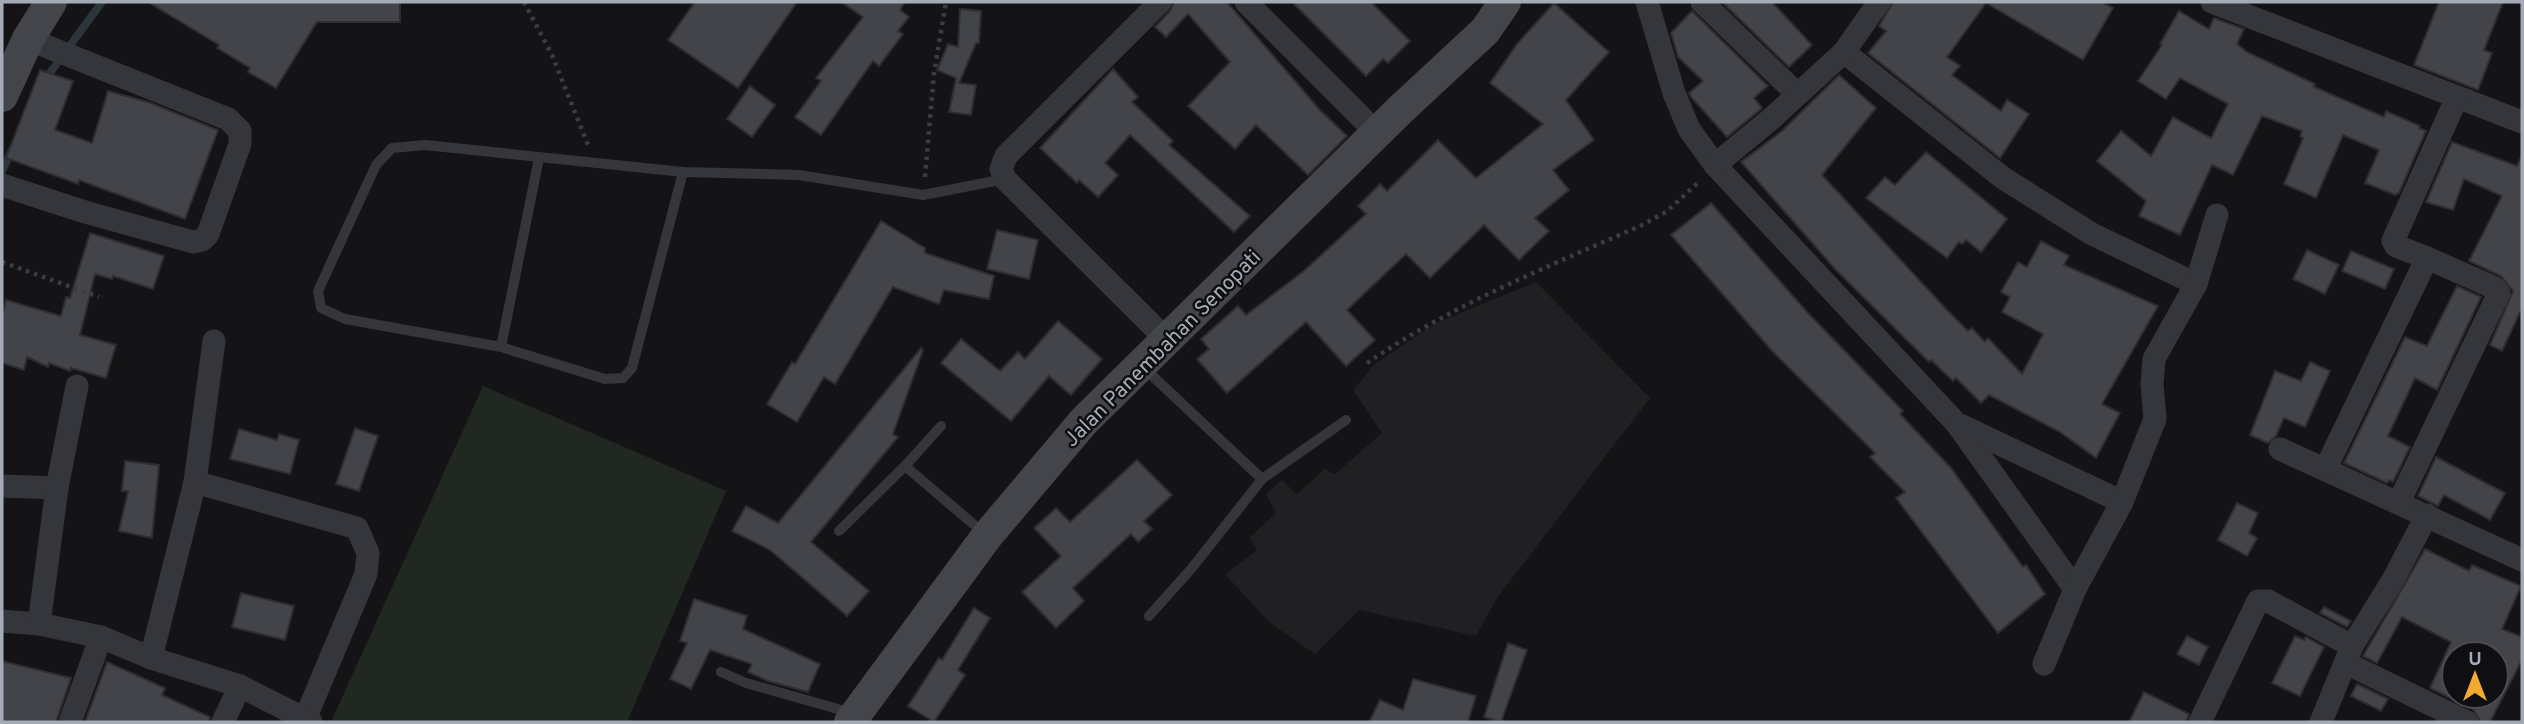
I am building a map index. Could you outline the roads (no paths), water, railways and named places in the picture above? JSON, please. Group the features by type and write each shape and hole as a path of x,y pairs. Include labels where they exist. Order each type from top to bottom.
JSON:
{"main road":[{"path":"2,96 28,40 51,2"},
{"name":"Jalan Panembahan Senopati","path":"853,718 987,536 1084,421 1377,133 1485,31 1505,2"}],"street":[{"path":"1160,2 1006,156 1002,169 1005,179 1167,340"},
{"path":"1246,2 1377,133"},
{"path":"1647,2 1674,93 1689,129 1715,165 1958,424 2075,589"},
{"path":"1702,2 1797,94"},
{"path":"1715,165 1844,52 1879,2"},
{"path":"2212,2 2522,122"},
{"path":"2,185 193,242 202,240 208,234 240,144 240,131 228,118 28,40"},
{"path":"1844,52 2003,178 2092,234 2196,284"},
{"path":"2399,502 2499,293 2495,288 2396,246 2393,241 2457,97"},
{"path":"2044,664 2075,589 2122,502 2155,419 2152,384 2154,359 2196,284 2217,215"},
{"path":"2326,468 2427,258"},
{"path":"151,658 195,482 214,341"},
{"path":"38,624 57,488 77,386"},
{"path":"1958,424 2122,502"},
{"path":"2280,449 2427,514 2522,560"},
{"path":"2,621 38,624 101,637 151,658 240,686 308,721 366,574 368,553 357,528 195,482"},
{"path":"2,486 57,488"},
{"path":"2321,722 2349,654 2393,580 2427,514"},
{"path":"2207,720 2255,603 2262,598 2349,654 2467,722"},
{"path":"70,722 101,637"},
{"path":"223,722 240,686"}],"lane":[{"path":"683,172 632,368 623,378 605,379 501,347 345,319 321,308 318,291 376,165 392,148 425,145 683,172 799,174 923,195 1005,179"},
{"path":"501,347 539,158"},
{"path":"1141,365 1262,479"},
{"path":"1149,616 1192,568 1262,479 1346,420"},
{"path":"839,531 941,426"},
{"path":"905,466 987,536"},
{"path":"721,672 746,683 853,718"}],"waterway":[{"path":"44,81 102,2"},
{"path":"2,171 12,150"}]}
